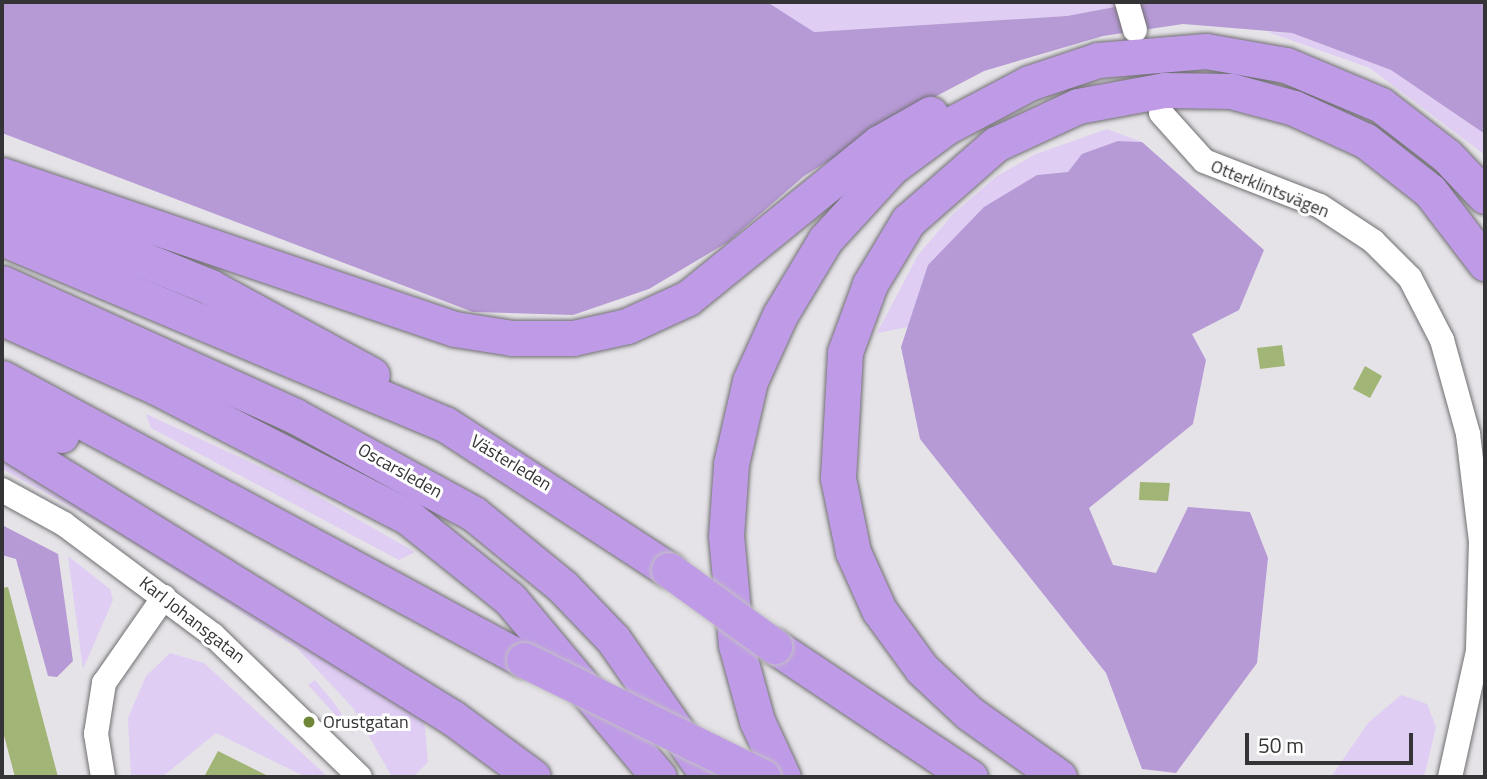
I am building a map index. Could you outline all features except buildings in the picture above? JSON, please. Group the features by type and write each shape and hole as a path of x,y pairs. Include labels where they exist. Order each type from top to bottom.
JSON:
{"highway":[{"path":"783,777 741,670 727,559 732,464 750,382 805,271 863,195 946,127 1029,83 1098,60 1148,52 1206,51 1286,65 1381,105 1428,138 1485,197"},
{"path":"2,175 455,329 512,338 573,338 627,326 688,298 879,144 917,121 981,90 1029,83"},
{"path":"1059,777 969,713 922,669 879,610 853,551 838,478 845,352 870,284 908,222 996,145 1078,106 1164,90 1231,91 1293,108 1366,141 1430,191 1485,263"},
{"path":"2,202 210,286 383,382 444,424"},
{"name":"Västerleden","path":"2,238 444,424 536,477 774,646 971,777"},
{"name":"Oscarsleden","path":"2,283 295,416 474,514 562,586 614,639 709,777"},
{"name":"Oscarsleden","path":"2,318 156,387 408,517 510,599 659,777"},
{"path":"2,378 524,660 763,777"},
{"path":"2,408 363,573"},
{"path":"2,439 338,644 533,777"}],"street":[{"path":"1127,2 1135,30"},
{"name":"Otterklintsvägen","path":"1161,113 1203,161 1320,206 1373,241 1410,278 1442,340 1468,434 1480,541 1478,651 1450,777"},
{"name":"Karl Johansgatan","path":"2,490 64,524 164,597 250,666 360,777"},
{"path":"103,777 96,734 104,683 164,597"}],"shaded area":[{"path":"2,2 767,2 814,32 1067,16 1141,2 1485,2 1485,134 1391,70 1292,33 1183,24 1103,36 984,71 927,101 804,176 728,242 649,289 573,315 473,312 2,133"},
{"path":"767,2 1141,2 1067,16 813,32"},
{"path":"1268,32 1292,33 1391,70 1485,134 1485,155 1370,68"},
{"path":"1107,129 1142,142 1118,141 1068,172 1037,175 928,265 908,327 877,333 918,255 953,214 997,176 1036,154"},
{"path":"1118,141 1142,142 1264,250 1239,310 1192,334 1206,360 1193,424 1089,508 1113,565 1156,573 1188,507 1250,512 1268,558 1257,663 1176,773 1142,769 1106,673 920,439 901,347 928,265 984,207 1037,175 1068,172 1082,154"},
{"path":"146,414 291,481 415,552 399,560 151,428"},
{"path":"2,452 424,718 428,762 413,777 392,777 353,708 297,648 106,526 2,469"},
{"path":"2,525 58,554 73,661 57,677 48,676 16,559 2,555"},
{"path":"68,556 110,589 113,600 83,669"},
{"path":"170,653 204,663 328,777 306,777 216,733 162,777 131,777 128,718 146,676"},
{"path":"315,680 335,704 355,736 308,685"},
{"path":"1401,695 1427,704 1436,727 1424,777 1331,777 1368,723"}],"place":[{"name":"Orustgatan","path":"309,722"}]}
